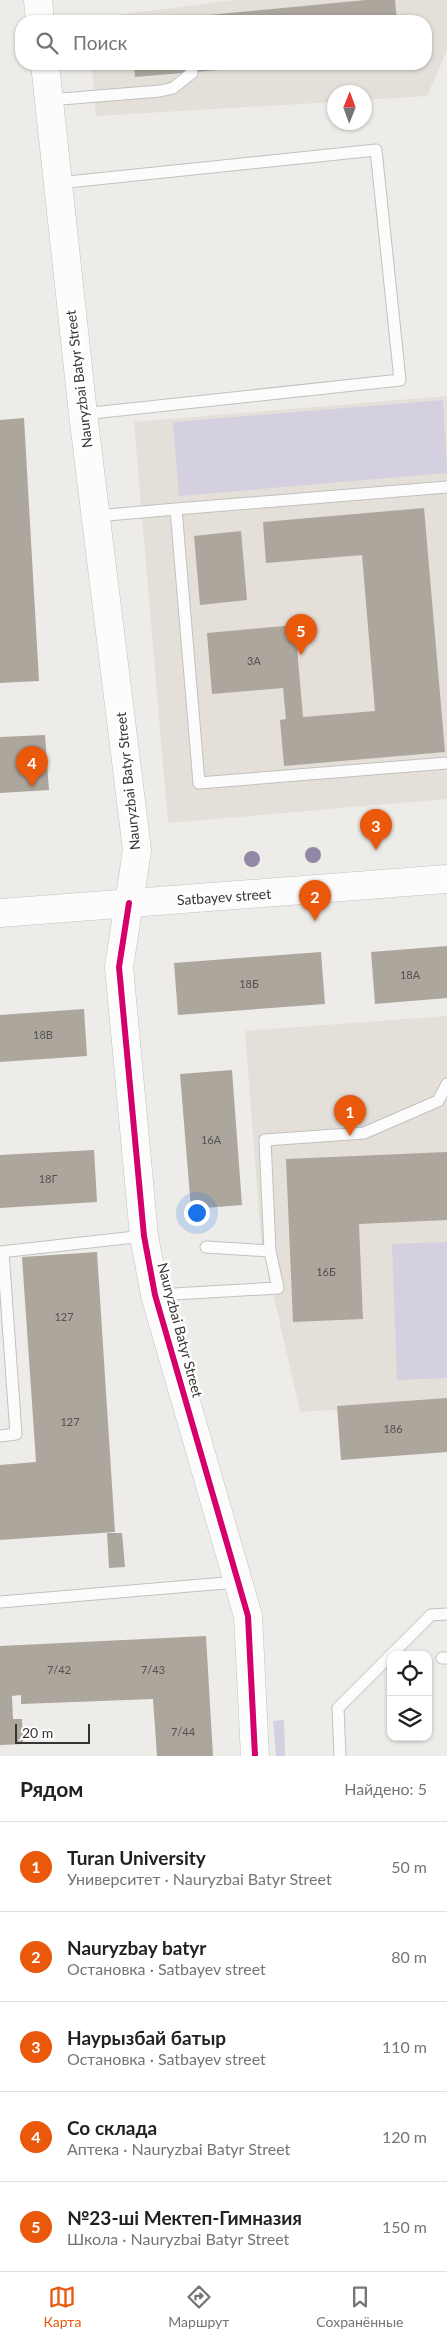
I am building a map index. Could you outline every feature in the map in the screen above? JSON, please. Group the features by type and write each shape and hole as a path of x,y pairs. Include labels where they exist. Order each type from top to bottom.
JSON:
{"main road":[{"path":"38,0 39,15"},
{"name":"Nauryzbai Batyr Street","path":"46,70 56,183 83,414 137,850 119,967 144,1236 155,1295 248,1616 256,1756"},
{"name":"Satbayev street","path":"0,913 447,880"}],"lane":[{"path":"48,100 160,91 173,88 192,73"},
{"path":"56,183 376,150 400,380 83,414"},
{"path":"96,516 447,487"},
{"path":"176,509 200,783 447,763"},
{"path":"155,1295 278,1288 270,1251 264,1140 364,1133 438,1101 447,1084"},
{"path":"0,1436 16,1434 1,1252 144,1236"},
{"path":"206,1247 270,1251"},
{"path":"0,1602 237,1582"},
{"path":"395,1651 431,1615 447,1614"},
{"path":"340,1756 338,1708 387,1659"}],"shaded area":[{"path":"233,0 447,0 447,50 427,96 372,100 372,85 327,85 327,102 96,116 92,70 432,70 432,15 119,15"},
{"path":"447,396 447,799 168,823 134,422"},
{"path":"443,400 447,473 179,496 173,422"},
{"path":"447,1016 447,1403 300,1412 261,1240 245,1031"},
{"path":"447,1242 447,1378 397,1380 392,1244"},
{"path":"284,1720 285,1756 276,1756 273,1721"}],"building":[{"path":"366,0 395,0 396,15 209,15"},
{"path":"134,70 217,70 135,77"},
{"path":"24,418 39,681 0,683 0,420"},
{"path":"424,508 445,752 284,766 280,720 286,719 283,688 212,694 207,633 295,625 303,717 375,711 362,555 266,563 263,522"},
{"path":"241,531 247,600 200,605 194,536"},
{"path":"45,735 49,790 0,793 0,737"},
{"path":"447,946 447,998 375,1004 371,952"},
{"path":"321,952 325,1004 178,1015 174,963"},
{"path":"84,1009 87,1056 0,1062 0,1015"},
{"path":"232,1070 242,1205 191,1209 180,1074"},
{"path":"94,1150 97,1202 0,1208 0,1155"},
{"path":"447,1152 447,1220 359,1224 363,1319 293,1322 286,1159"},
{"path":"97,1252 115,1532 0,1540 0,1465 36,1462 22,1257"},
{"path":"447,1398 447,1452 341,1460 337,1406"},
{"path":"107,1533 122,1533 125,1567 109,1568"},
{"path":"206,1636 213,1756 157,1756 153,1699 21,1704 21,1695 12,1696 13,1719 22,1719 23,1744 0,1745 0,1646"}],"cycle path":[{"path":"129,903 119,967 144,1236 155,1295 248,1616 255,1756"}],"place":[{"name":"№23-ші Мектеп-Гимназия","path":"301,655"},
{"name":"Со склада","path":"32,787"},
{"name":"Наурызбай батыр","path":"376,850"},
{"name":"Nauryzbay batyr","path":"315,921"},
{"name":"Turan University","path":"350,1136"}]}
